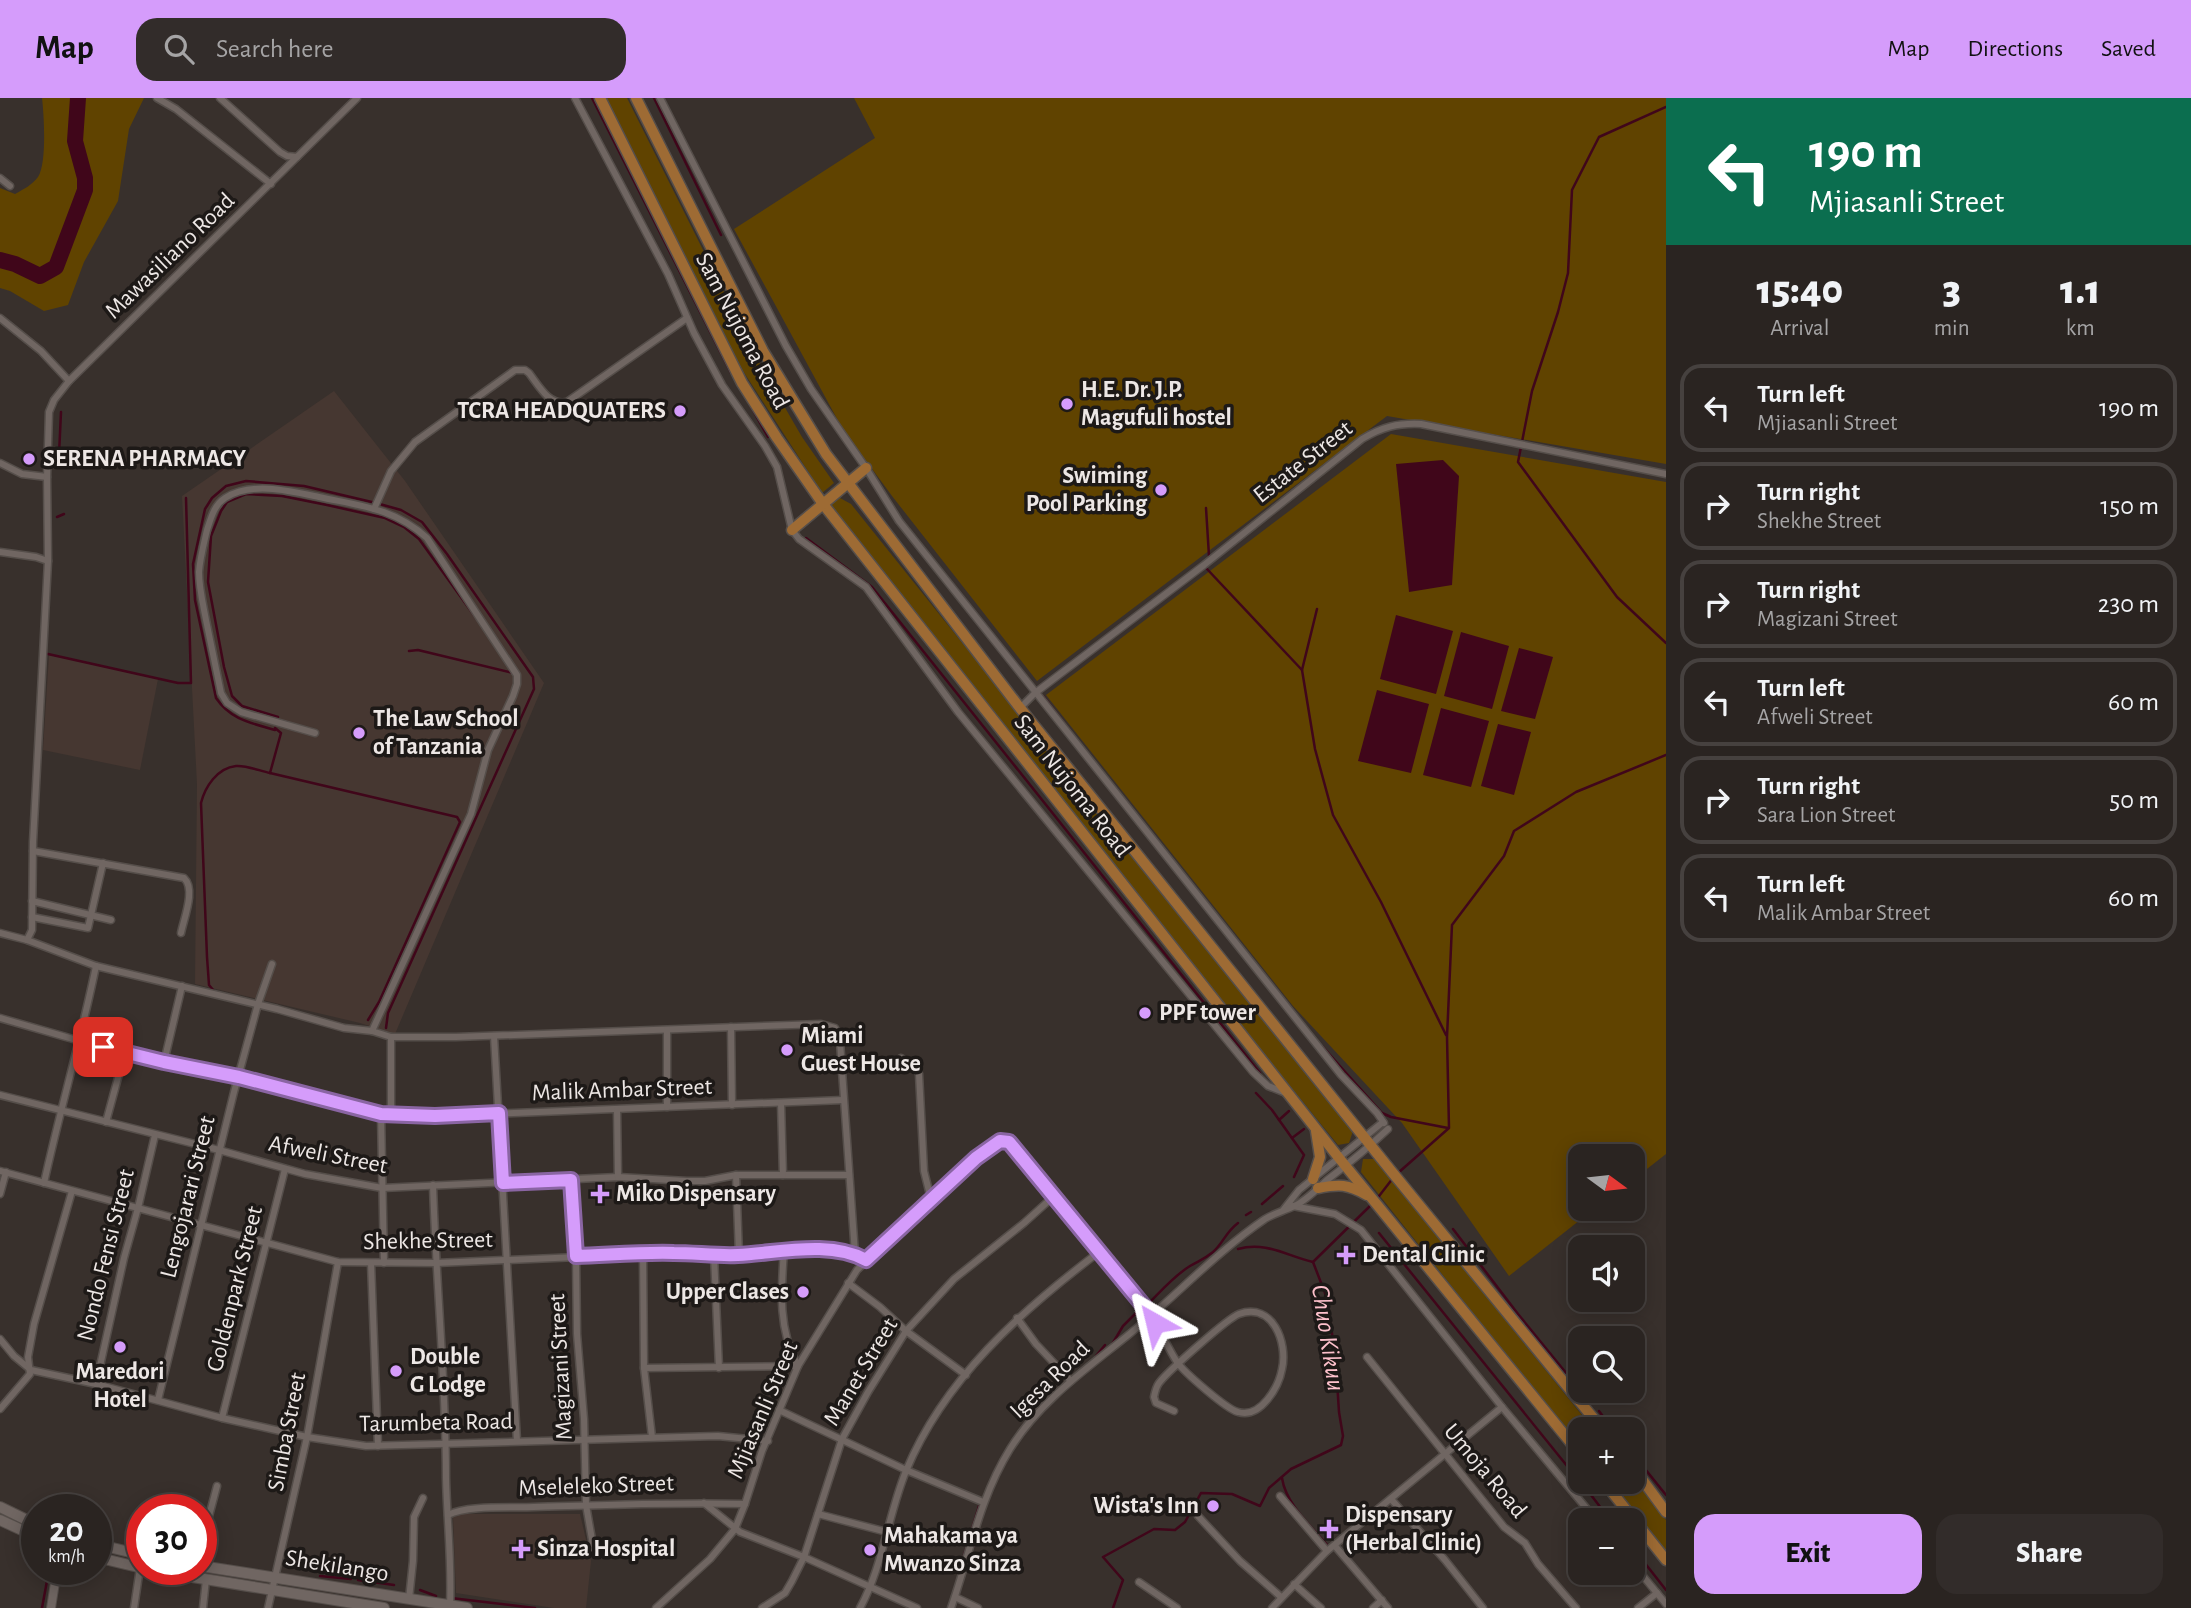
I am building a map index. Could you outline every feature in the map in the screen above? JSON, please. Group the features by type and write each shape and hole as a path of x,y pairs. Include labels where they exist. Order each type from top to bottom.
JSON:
{"main road":[{"name":"Sam Nujoma Road","path":"600,98 742,383 823,505 1342,1162 1568,1439"},
{"name":"Sam Nujoma Road","path":"636,98 763,351 826,454 1020,708 1592,1417"},
{"path":"792,530 866,468"},
{"path":"1313,1124 1320,1149 1316,1184 1347,1185 1372,1198"},
{"path":"1645,1483 1666,1511"},
{"path":"1614,1494 1666,1560"},
{"path":"0,1507 21,1517"},
{"path":"0,1520 21,1530"},
{"name":"Shekilango","path":"217,1568 467,1608"},
{"name":"Shekilango","path":"217,1581 384,1608"}],"street":[{"path":"157,98 176,108 271,184"},
{"path":"220,98 280,152 298,158"},
{"name":"Mawasiliano Road","path":"27,940 32,930 33,851 48,561 49,412 54,400 69,381 357,98"},
{"path":"575,98 662,262 722,385 777,467 792,530 799,539 866,587 958,712 1253,1072 1268,1086 1289,1094"},
{"path":"660,98 786,346 811,389 899,521 1340,1075 1385,1125"},
{"path":"0,178 10,186"},
{"path":"0,318 41,351 69,381"},
{"path":"374,509 391,471 415,442 515,370 525,370 550,400 561,404 687,318"},
{"name":"Estate Street","path":"1020,708 1035,693 1204,565 1362,439 1380,428 1400,423 1421,424 1666,474"},
{"path":"0,463 22,474 47,477"},
{"path":"315,733 233,709 221,693 201,592 200,572 211,515 217,504 239,491 261,489 298,492 374,509 396,516 415,528 427,538 514,670 517,684 488,750 471,814 372,1031"},
{"path":"0,552 48,561"},
{"path":"33,851 184,877 188,881 189,891 181,933"},
{"path":"32,917 88,928 103,863"},
{"path":"32,901 111,920"},
{"path":"0,933 27,940 96,966 258,1004 344,1028 372,1031 380,1036 494,1036 821,1024 835,1028 840,1041 855,1254"},
{"name":"Lengojarari Street","path":"158,1400 219,1150 258,1004 272,964"},
{"path":"44,1183 96,966"},
{"path":"164,1062 181,986"},
{"name":"Malik Ambar Street","path":"0,1018 80,1041 239,1077 391,1116 843,1100"},
{"path":"731,1027 732,1105"},
{"path":"667,1030 667,1107"},
{"path":"494,1036 517,1441"},
{"path":"391,1037 391,1116"},
{"path":"106,1122 125,1052"},
{"path":"901,1058 911,1064 919,1074 925,1171 931,1199"},
{"name":"Afweli Street","path":"0,1095 285,1169 382,1188 618,1177 705,1181 736,1175 849,1175"},
{"path":"781,1103 783,1175"},
{"path":"617,1110 618,1177"},
{"path":"381,1114 384,1263"},
{"name":"Igesa Road","path":"951,1608 983,1502 1000,1466 1026,1426 1071,1381 1152,1316 1195,1276 1265,1219 1293,1206 1385,1125"},
{"name":"Igesa Road","path":"1342,1162 1385,1125"},
{"name":"Nondo Fensi Street","path":"96,1384 155,1135"},
{"name":"Mjiasanli Street","path":"656,1608 710,1559 735,1529 759,1460 798,1366 848,1283 866,1260 976,1158 1000,1141 1009,1142 1014,1147 1054,1196"},
{"name":"Goldenpark Street","path":"222,1418 285,1169"},
{"path":"0,1194 3,1171"},
{"name":"Shekhe Street","path":"3,1171 338,1262 436,1263 672,1252 739,1255 784,1250 842,1251 866,1260"},
{"path":"736,1175 739,1255"},
{"name":"Magizani Street","path":"571,1180 586,1505 594,1551"},
{"name":"Igesa Road","path":"1284,1209 1299,1190 1316,1184"},
{"path":"433,1185 447,1444 452,1577 450,1605"},
{"path":"0,1409 31,1370 28,1357 34,1324 72,1191"},
{"path":"1054,1196 1152,1316 1178,1364 1225,1405 1245,1413 1258,1408 1274,1392 1282,1371 1282,1338 1272,1323 1257,1314 1244,1313 1232,1318 1178,1364 1159,1383 1154,1398 1159,1405 1174,1410"},
{"name":"Manet Street","path":"762,1608 785,1593 804,1557 842,1439 906,1331 954,1279 1054,1196"},
{"path":"1293,1206 1335,1214 1361,1230 1586,1508"},
{"path":"644,1368 798,1366 783,1327 784,1250"},
{"path":"860,1608 870,1586 906,1470 935,1416 994,1340 1099,1252"},
{"path":"643,1254 644,1368 652,1437"},
{"path":"714,1255 719,1368"},
{"name":"Simba Street","path":"268,1608 307,1437 338,1262"},
{"path":"370,1263 377,1446"},
{"path":"848,1283 965,1375"},
{"path":"1017,1318 1036,1344 1071,1381"},
{"path":"0,1339 14,1356 31,1370"},
{"name":"Umoja Road","path":"1367,1357 1504,1527 1525,1543 1538,1564 1576,1608"},
{"name":"Tarumbeta Road","path":"31,1370 96,1384 222,1418 307,1437 366,1446 718,1436 768,1441"},
{"path":"1272,1608 1327,1551 1502,1407"},
{"path":"779,1410 906,1470 983,1502"},
{"path":"215,1494 217,1486"},
{"path":"1280,1496 1327,1551"},
{"path":"409,1599 414,1517 423,1498"},
{"path":"1391,1499 1483,1608"},
{"path":"702,1502 719,1513 735,1529 917,1608"},
{"name":"Mseleleko Street","path":"448,1515 460,1511 586,1505 702,1502 745,1504"},
{"path":"818,1514 887,1532"},
{"path":"1198,1516 1240,1561 1281,1597"},
{"path":"1335,1546 1388,1608"},
{"path":"1645,1578 1666,1604"},
{"path":"1139,1582 1177,1608"},
{"path":"1294,1584 1321,1608"},
{"path":"51,1608 55,1585"},
{"path":"134,1608 139,1585"},
{"path":"203,1608 205,1585"},
{"path":"1639,1608 1657,1593"},
{"path":"955,1597 978,1608"},
{"path":"1373,1608 1382,1600"}],"shaded area":[{"path":"42,98 144,98 129,129 118,201 84,262 68,305 44,311 0,288 0,188 15,194 38,177 44,150"},
{"path":"606,98 627,98 762,368 802,437 834,483 822,493 743,371"},
{"path":"854,98 1666,98 1666,464 1387,416 1037,681 842,428 734,229 875,138"},
{"name":"The Law School of Tanzania","path":"334,391 405,481 544,683 395,1034 360,1023 195,984 197,784 182,496"},
{"path":"1391,434 1666,482 1666,1154 1645,1171 1645,1144 1568,1144 1568,1222 1578,1222 1509,1276 1402,1123 1293,1006 1046,695"},
{"path":"1443,460 1459,476 1452,585 1409,592 1396,464"},
{"path":"832,498 840,498 851,504 1353,1131 1349,1143 1338,1145 977,702 829,506"},
{"path":"1396,615 1453,631 1436,694 1380,679"},
{"path":"1461,632 1509,646 1492,709 1444,696"},
{"path":"1519,648 1553,657 1535,719 1501,711"},
{"path":"49,655 158,679 140,770 43,750"},
{"path":"1377,690 1429,704 1411,773 1358,761"},
{"path":"1441,708 1489,721 1471,787 1423,775"},
{"path":"1498,724 1531,732 1514,795 1481,786"},
{"path":"1363,1159 1375,1159 1568,1398 1568,1403 1572,1403 1583,1417 1568,1417 1568,1433 1361,1172"},
{"path":"1645,1493 1666,1520 1666,1556 1645,1530 1645,1508 1628,1508 1617,1494"},
{"name":"Sinza Hospital","path":"580,1514 591,1561 586,1608 554,1608 456,1593 453,1516"}],"waterway":[{"path":"0,260 40,276 56,267 85,190 85,178 75,141 78,98"},
{"path":"592,98 731,373"},
{"path":"654,98 721,235"},
{"path":"1666,107 1599,137 1572,190 1568,273 1532,391 1518,462 1617,597 1666,643"},
{"path":"749,403 768,437"},
{"path":"59,455 61,412"},
{"path":"275,730 235,716 216,698 195,600 193,564 205,509 212,498 226,486 246,481 304,486 401,510 422,522 533,677 534,689 388,1013 386,1028"},
{"path":"276,722 278,717 242,706 232,696 224,667 208,582 211,536 227,502 246,494 282,496 385,518 404,527 419,539 476,618"},
{"path":"48,654 178,683 191,683 186,498"},
{"path":"1206,508 1209,556"},
{"path":"57,517 64,514"},
{"path":"806,538 872,587 1260,1073"},
{"path":"1207,569 1302,670"},
{"path":"1317,609 1302,670 1315,749 1333,815 1381,902 1446,1035"},
{"path":"409,651 418,650 513,673"},
{"path":"1043,696 1071,732"},
{"path":"214,991 209,985 207,957 201,803 205,791 223,770 244,766 270,773 281,733 275,728"},
{"name":"Chuo Kikuu","path":"1398,1173 1449,1128 1447,1037 1452,925 1504,856 1514,831 1576,792 1666,755"},
{"path":"270,773 457,817 460,822 379,1002 368,1020"},
{"path":"1322,1046 1382,1113 1448,1128"},
{"path":"1256,1093 1272,1110 1304,1155 1294,1177"},
{"path":"1279,1120 1289,1111"},
{"path":"1292,1138 1304,1129"},
{"name":"Chuo Kikuu","path":"1376,1200 1393,1178"},
{"path":"1262,1204 1283,1186"},
{"name":"Chuo Kikuu","path":"1113,1608 1123,1580 1103,1557 1154,1529 1175,1530 1185,1522 1201,1493 1232,1494 1260,1506 1269,1488 1291,1469 1341,1445 1343,1436 1335,1351 1325,1293 1313,1262 1371,1205"},
{"path":"1246,1215 1251,1212"},
{"path":"1149,1303 1179,1274 1213,1252 1238,1223"},
{"path":"1453,1229 1568,1375"},
{"path":"1379,1233 1568,1467"},
{"path":"1238,1249 1267,1248 1313,1262"},
{"path":"1111,1346 1123,1326 1138,1311"},
{"path":"1096,1356 1105,1345"},
{"path":"1064,1371 1075,1362"},
{"path":"1023,1426 1046,1400"},
{"path":"1599,1411 1603,1417"},
{"path":"1645,1469 1666,1495"},
{"path":"1282,1478 1284,1488 1294,1506 1329,1547"},
{"path":"1590,1494 1601,1508"},
{"path":"964,1555 979,1506"},
{"path":"973,1548 976,1538"},
{"path":"1645,1563 1666,1590"},
{"path":"320,1576 351,1579"},
{"path":"358,1580 394,1585"},
{"path":"42,1608 46,1585"},
{"path":"420,1590 436,1596"},
{"path":"451,1598 535,1608"}],"place":[{"name":"H.E. Dr. J.P. Magufuli hostel","path":"1067,404"},
{"name":"TCRA HEADQUATERS","path":"680,411"},
{"name":"SERENA PHARMACY","path":"29,459"},
{"name":"Swiming Pool Parking","path":"1161,490"},
{"name":"The Law School of Tanzania","path":"359,733"},
{"name":"PPF tower","path":"1145,1013"},
{"name":"Miami Guest House","path":"787,1050"},
{"name":"Miko Dispensary","path":"600,1194"},
{"name":"Dental Clinic","path":"1346,1255"},
{"name":"Upper Clases","path":"803,1292"},
{"name":"Maredori Hotel","path":"120,1347"},
{"name":"Double G Lodge","path":"396,1371"},
{"name":"Wista's Inn","path":"1213,1506"},
{"name":"Dispensary (Herbal Clinic)","path":"1329,1529"},
{"name":"Sinza Hospital","path":"521,1549"},
{"name":"Mahakama ya Mwanzo Sinza","path":"870,1550"}],"route":[{"path":"103,1047 239,1077 366,1112 391,1116 499,1113 503,1183 571,1180 576,1256 672,1252 739,1255 784,1250 826,1250 848,1252 866,1260 988,1147 1000,1141 1009,1142 1155,1323"}]}
